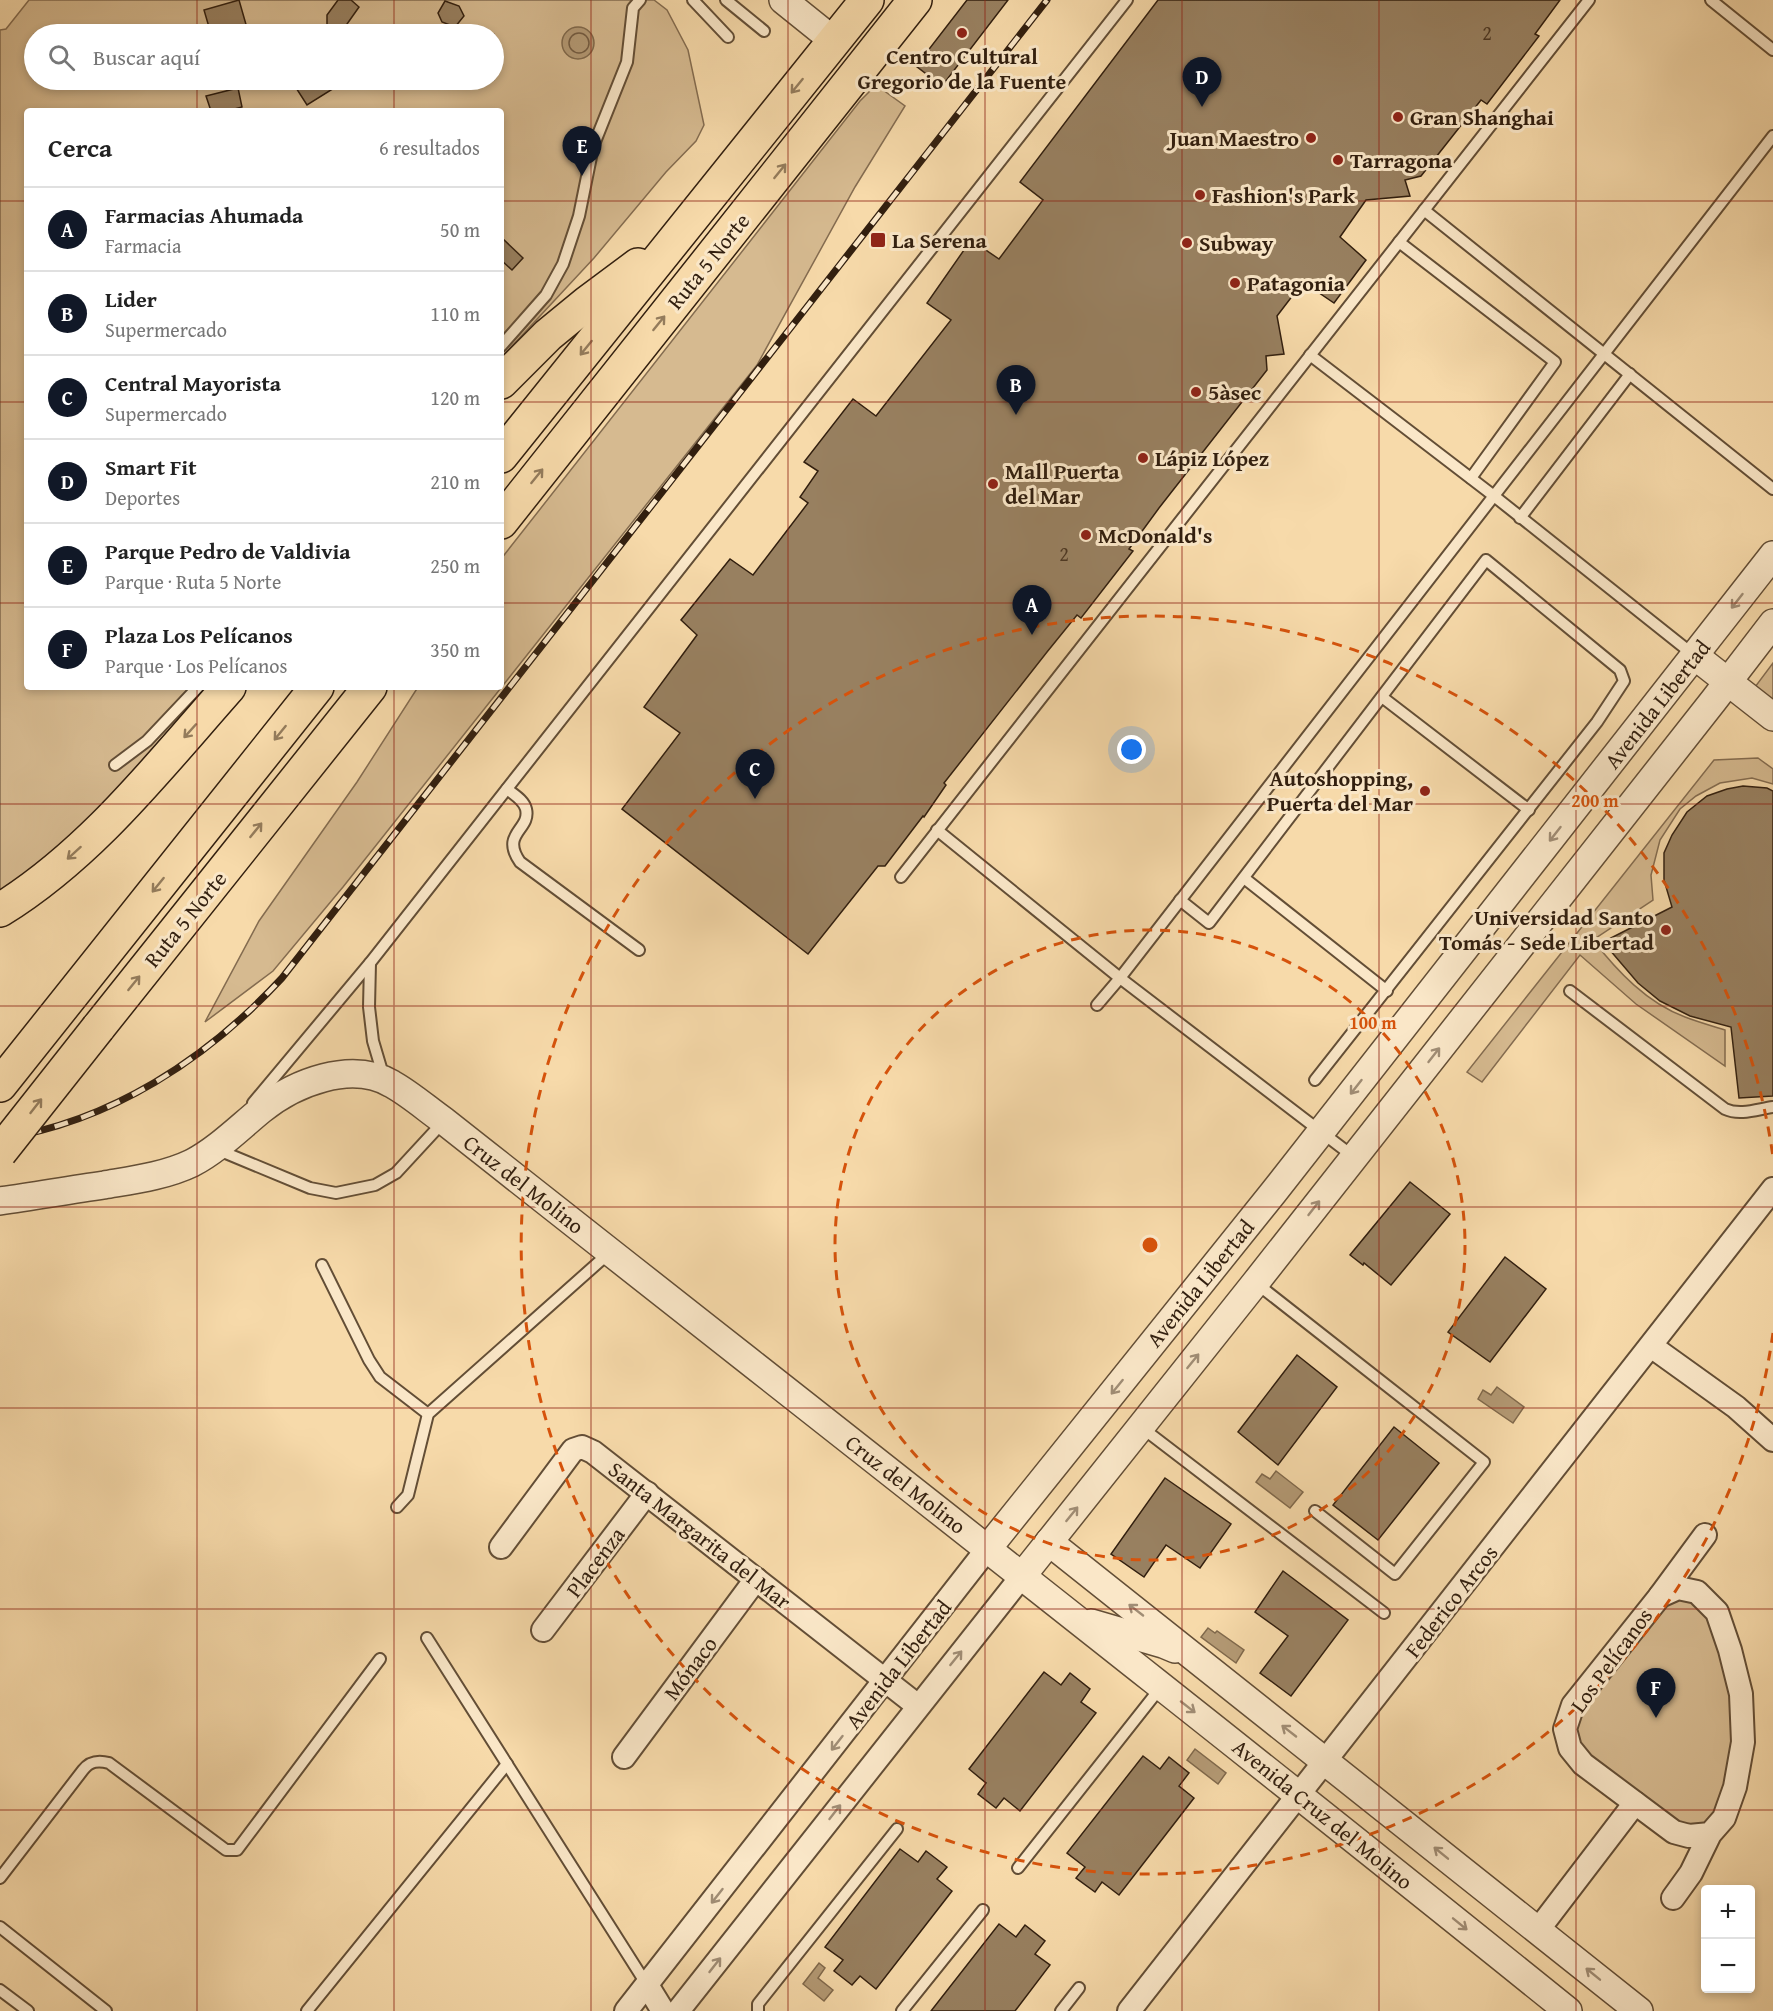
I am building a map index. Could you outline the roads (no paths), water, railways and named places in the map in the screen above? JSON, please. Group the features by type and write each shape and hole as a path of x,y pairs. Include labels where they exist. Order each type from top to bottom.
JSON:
{"highway":[{"name":"Ruta 5 Norte","path":"504,452 867,0"},
{"name":"Ruta 5 Norte","path":"504,518 862,68 917,7"},
{"path":"504,379 548,335 675,237"},
{"path":"0,910 62,864 94,836 226,690"},
{"name":"Ruta 5 Norte","path":"0,1085 314,690"},
{"name":"Ruta 5 Norte","path":"0,1152 368,690"}],"street":[{"path":"783,0 834,41"},
{"name":"Avenida Libertad","path":"626,2011 988,1548 1321,1131 1773,555"},
{"name":"Avenida Libertad","path":"678,2011 1256,1282 1773,623"},
{"path":"1695,656 1773,717"},
{"name":"Cruz del Molino","path":"0,1201 163,1174 192,1163 215,1148 270,1102 300,1085 350,1074 391,1083 444,1121 988,1548"},
{"name":"Federico Arcos","path":"1129,2011 1773,1190"},
{"path":"1651,1346 1736,1407 1773,1440"},
{"path":"1736,1407 1773,1428"},
{"name":"Santa Margarita del Mar","path":"501,1547 573,1450 582,1448 593,1452 918,1706"},
{"name":"Placenza","path":"543,1630 646,1493"},
{"name":"Los Pelícanos","path":"1705,1535 1573,1705 1565,1729 1570,1748 1583,1764 1674,1832 1689,1836 1710,1834"},
{"name":"Avenida Cruz del Molino","path":"1049,1542 1639,2011"},
{"name":"Avenida Cruz del Molino","path":"988,1548 1568,2011"},
{"name":"Mónaco","path":"624,1758 756,1579"},
{"name":"Los Pelícanos","path":"1659,1596 1678,1588 1697,1592 1717,1612 1730,1650 1741,1694 1743,1742 1735,1787 1724,1818 1710,1834 1691,1873 1673,1898"},
{"name":"Avenida Cruz del Molino","path":"1076,1618 1163,1644 1199,1660"},
{"path":"1538,1930 1635,1803"},
{"path":"647,1985 663,2011"}],"lane":[{"path":"504,343 546,295 563,264 579,216 593,147 627,62 633,8 640,0"},
{"path":"693,0 728,37"},
{"path":"726,0 764,31"},
{"path":"444,1121 396,1173 375,1185 336,1193 310,1188 215,1148 370,963 1127,0"},
{"path":"901,877 1589,0"},
{"path":"1711,0 1773,50"},
{"path":"1097,1005 1773,136"},
{"path":"1424,210 1773,489"},
{"path":"1399,242 1555,362 1471,478"},
{"path":"1310,355 1471,478 1695,656"},
{"path":"1520,518 1630,374"},
{"path":"1180,900 1209,923 1486,560 1620,670 1624,681 1598,722 1315,1080"},
{"path":"116,765 147,741 195,690"},
{"path":"1382,697 1529,810"},
{"path":"507,789 521,801 526,810 525,819 514,838 513,851 520,862 639,950"},
{"path":"937,830 1120,978 1354,1157"},
{"path":"1244,878 1387,991"},
{"path":"370,963 369,1007 373,1041 385,1081"},
{"path":"1570,991 1725,1109 1739,1112 1773,1107"},
{"path":"397,1507 408,1495 428,1414 610,1252"},
{"path":"322,1264 369,1360 380,1377 428,1414"},
{"path":"1256,1282 1484,1462 1395,1574 1315,1511"},
{"path":"1141,1427 1383,1613"},
{"path":"427,1638 647,1985"},
{"path":"0,1878 86,1766 97,1761 109,1764 225,1850 237,1850 380,1659"},
{"path":"1018,1868 1161,1686"},
{"path":"307,2011 507,1764"},
{"path":"759,2011 758,2004 897,1829"},
{"path":"902,2011 983,1910"},
{"path":"0,1927 106,2011"},
{"path":"1061,2011 1079,1988"},
{"path":"0,1989 28,2011"}],"water":[{"path":"578,27 589,32 594,43 589,54 578,59 567,54 562,43 567,32"},
{"path":"1497,1387 1524,1407 1513,1423 1478,1399 1483,1390 1491,1395"},
{"path":"1276,1471 1303,1492 1290,1508 1256,1482 1262,1474 1270,1479"},
{"path":"1208,1628 1215,1633 1217,1631 1244,1650 1236,1663 1201,1637"},
{"path":"1195,1749 1226,1773 1218,1784 1187,1760"},
{"path":"819,1963 825,1968 818,1978 833,1990 824,2001 803,1984"}],"railway":[{"path":"0,1139 41,1131 80,1118 118,1102 154,1082 189,1060 222,1035 282,978 1047,0"}],"place":[{"name":"Centro Cultural Gregorio de la Fuente","path":"962,33"},
{"name":"Smart Fit","path":"1202,107"},
{"name":"Gran Shanghai","path":"1398,117"},
{"name":"Juan Maestro","path":"1311,138"},
{"name":"Tarragona","path":"1338,160"},
{"name":"Parque Pedro de Valdivia","path":"582,176"},
{"name":"Fashion's Park","path":"1200,195"},
{"name":"La Serena","path":"878,240"},
{"name":"Subway","path":"1187,243"},
{"name":"Patagonia","path":"1235,283"},
{"name":"5àsec","path":"1196,392"},
{"name":"Lider","path":"1016,415"},
{"name":"Lápiz López","path":"1143,458"},
{"name":"Mall Puerta del Mar","path":"993,484"},
{"name":"McDonald's","path":"1086,535"},
{"name":"Farmacias Ahumada","path":"1032,635"},
{"name":"Autoshopping, Puerta del Mar","path":"1425,791"},
{"name":"Central Mayorista","path":"755,799"},
{"name":"Universidad Santo Tomás - Sede Libertad","path":"1666,930"},
{"name":"Plaza Los Pelícanos","path":"1656,1718"}]}
